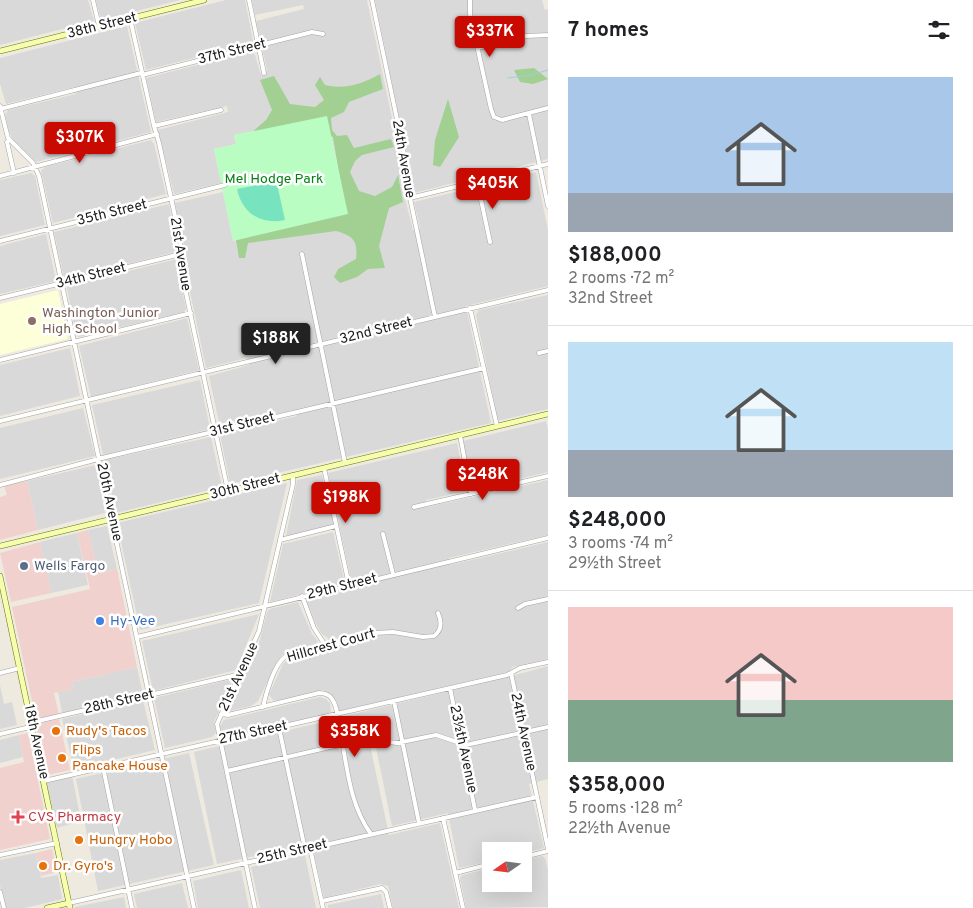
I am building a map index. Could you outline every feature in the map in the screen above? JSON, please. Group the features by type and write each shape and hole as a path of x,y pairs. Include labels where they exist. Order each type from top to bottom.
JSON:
{"street":[{"path":"93,0 99,26"},
{"name":"38th Street","path":"0,51 204,0"},
{"path":"249,0 264,73"},
{"name":"24th Avenue","path":"372,0 405,157 410,198 435,317"},
{"path":"470,0 469,9 491,109 496,119 508,119 548,108"},
{"name":"21st Avenue","path":"130,18 180,239 183,276 228,491"},
{"name":"37th Street","path":"0,111 312,32 323,34"},
{"path":"478,48 526,36 548,35"},
{"path":"154,126 222,110"},
{"name":"20th Avenue","path":"0,111 8,138 35,166 39,176 194,908"},
{"path":"529,114 548,206"},
{"path":"0,176 157,134"},
{"path":"7,142 14,173"},
{"path":"410,198 548,164"},
{"path":"477,181 490,242"},
{"name":"35th Street","path":"0,241 225,185"},
{"name":"34th Street","path":"0,298 181,254"},
{"path":"302,254 345,463"},
{"name":"32nd Street","path":"0,421 548,290"},
{"path":"470,308 497,426"},
{"path":"0,360 191,313"},
{"path":"539,353 548,351"},
{"name":"31st Street","path":"0,485 215,431 484,368"},
{"name":"30th Street","path":"0,546 548,414"},
{"path":"460,435 471,494"},
{"path":"324,468 349,585"},
{"name":"21st Avenue","path":"255,908 217,724 257,638 293,484 293,475"},
{"path":"414,507 548,476"},
{"path":"280,540 336,526"},
{"path":"383,534 394,574"},
{"name":"29th Street","path":"137,637 548,538"},
{"name":"18th Avenue","path":"0,576 70,906"},
{"path":"302,596 314,628 325,645"},
{"path":"518,608 525,604 548,599"},
{"path":"0,612 8,610"},
{"name":"Hillcrest Court","path":"263,707 266,693 282,660 286,656 381,632 398,632 423,637 434,636 440,628 438,613"},
{"name":"27th Street","path":"44,781 450,688 548,662"},
{"path":"0,673 20,668"},
{"name":"24th Avenue","path":"511,673 548,850"},
{"name":"28th Street","path":"0,734 26,728 42,720 232,676 239,676"},
{"name":"23½th Avenue","path":"450,688 475,810"},
{"path":"221,714 228,715 319,693 329,696 337,714 354,802 360,819 371,834"},
{"path":"394,701 419,823"},
{"path":"227,771 365,739 402,742 436,735 470,745 548,727"},
{"path":"280,728 307,849 323,908"},
{"path":"102,767 132,908"},
{"name":"25th Street","path":"47,908 70,906 128,889 537,797"},
{"path":"443,818 463,908"},
{"path":"0,855 57,843"},
{"path":"532,855 548,850"},
{"path":"455,873 482,866"},
{"path":"322,901 382,888 386,890 390,908"},
{"path":"0,892 4,908"}],"shaded area":[{"path":"0,0 88,0 94,21 0,45"},
{"path":"96,0 180,0 101,20"},
{"path":"226,0 245,0 253,41 250,44 146,70 135,23"},
{"path":"252,0 367,0 400,156 401,183 413,230 420,228 414,202 536,172 548,230 548,286 466,306 491,423 230,484 220,434 297,416 295,410 220,427 209,376 249,365 247,358 206,368 186,273 185,252 175,203 223,192 233,241 348,214 327,116 234,135 236,144 214,149 221,183 174,194 158,130 228,112 227,106 156,122 146,78 252,51 261,75 267,70 256,21 304,9 303,5 255,15"},
{"path":"375,0 542,0 545,10 548,9 548,159 414,193"},
{"path":"127,26 151,132 36,162 13,140 5,115 8,110 76,94 74,87 6,104 0,84 0,58"},
{"path":"151,140 154,144 166,194 53,223 41,171 45,167"},
{"path":"31,173 35,176 45,225 0,236 0,180"},
{"path":"169,204 177,248 175,252 68,279 64,278 54,232"},
{"path":"46,234 56,281 0,294 0,246"},
{"path":"177,259 186,309 184,312 79,337 76,335 68,286"},
{"name":"Washington Junior High School","path":"58,290 68,339 0,355 0,304"},
{"path":"548,295 548,409 498,421 476,315 479,310"},
{"path":"187,318 199,370 91,397 79,346"},
{"path":"70,348 80,396 0,416 0,365"},
{"path":"200,380 210,429 103,455 92,405"},
{"path":"83,408 95,456 0,479 0,428"},
{"path":"546,421 548,429 548,472 473,490 463,441"},
{"path":"211,437 222,487 116,513 104,460"},
{"path":"457,443 467,491 426,500 427,507 548,480 548,535 449,558 450,565 548,542 548,659 513,667 508,672 339,711 333,696 323,690 278,701 273,700 269,694 283,664 288,660 331,648 328,638 322,634 317,626 307,602 309,599 353,589 328,473"},
{"path":"96,465 105,513 38,530 27,481"},
{"path":"322,475 334,525 286,536 297,480"},
{"path":"27,481 38,530 0,540 0,497 7,495 4,486"},
{"path":"287,483 259,603 140,630 117,523"},
{"path":"107,526 117,569 98,573 88,530"},
{"path":"88,530 98,573 117,569 137,667 72,682 73,689 54,693 59,715 36,720 12,607 90,589 77,533"},
{"path":"333,532 345,583 270,602 283,544"},
{"path":"77,533 88,585 51,593 40,542"},
{"path":"40,542 51,593 11,602 0,553"},
{"path":"298,602 312,634 318,641 316,644 283,654 278,660 258,701 251,706 230,711 228,709 259,643 267,612 270,609"},
{"path":"259,614 236,670 153,691 142,641"},
{"path":"548,666 548,779 529,784 544,848 532,851 532,842 482,842 482,863 459,868 448,813 392,826 373,733 345,738 341,717"},
{"path":"137,667 143,695 62,713 58,692 73,689 72,682"},
{"path":"229,680 232,682 214,722 216,733 212,737 165,748 154,698"},
{"path":"0,685 4,704 12,702 17,725 0,729"},
{"path":"320,697 330,703 331,714 224,739 222,737 220,726 224,720"},
{"path":"143,700 155,750 74,769 62,719"},
{"path":"59,719 70,770 47,775 36,724"},
{"path":"332,720 339,751 370,745 389,835 440,823 459,908 393,908 388,886 380,884 324,898 312,844 217,864 194,752"},
{"path":"28,733 50,839 0,850 0,768 24,762 19,735"},
{"path":"19,735 23,757 0,763 0,740"},
{"path":"189,753 214,865 98,891 76,779"},
{"path":"72,775 81,821 57,828 46,782"},
{"path":"52,849 57,872 41,876 36,853"},
{"path":"36,853 41,878 58,875 62,899 25,908 5,908 0,885 0,860"},
{"path":"305,855 316,908 260,908 251,867"},
{"path":"542,856 545,858 548,870 548,907 466,908 460,878 462,875 482,870 482,892 532,892 532,858"},
{"path":"241,870 249,908 198,908 193,881"},
{"path":"182,883 188,908 137,908 134,894"},
{"path":"381,894 384,908 328,908 328,905"},
{"path":"124,897 126,908 75,908 75,907"}],"green space":[{"path":"534,68 548,79 533,84 520,82 514,70"},
{"path":"380,74 383,89 349,102 344,112 331,118 332,130 337,136 347,135 354,148 391,139 394,147 362,155 355,161 350,172 359,191 375,196 392,187 398,175 403,202 389,208 379,246 385,268 368,269 357,277 340,283 334,277 338,269 356,259 356,247 350,237 336,231 248,243 245,258 239,258 236,240 345,209 333,137 299,126 250,134 266,120 272,110 260,80 274,76 290,104 315,107 324,100 315,85 320,77 325,85 340,87 367,81"},
{"path":"448,99 459,137 440,167 433,165 435,140"},
{"name":"Mel Hodge Park","path":"327,116 348,214 233,241 214,149 236,144 234,135"},
{"path":"273,182 277,184 285,220 268,221 254,216 243,205 237,189"}],"waterway":[{"path":"508,78 531,75 548,70"}],"place":[{"name":"Washington Junior High School","path":"32,321"},
{"name":"Wells Fargo","path":"24,566"},
{"name":"Hy-Vee","path":"100,621"},
{"name":"Rudy's Tacos","path":"56,731"},
{"name":"Flips Pancake House","path":"62,758"},
{"name":"CVS Pharmacy","path":"18,817"},
{"name":"Hungry Hobo","path":"79,840"},
{"name":"Dr. Gyro's","path":"43,866"}]}
